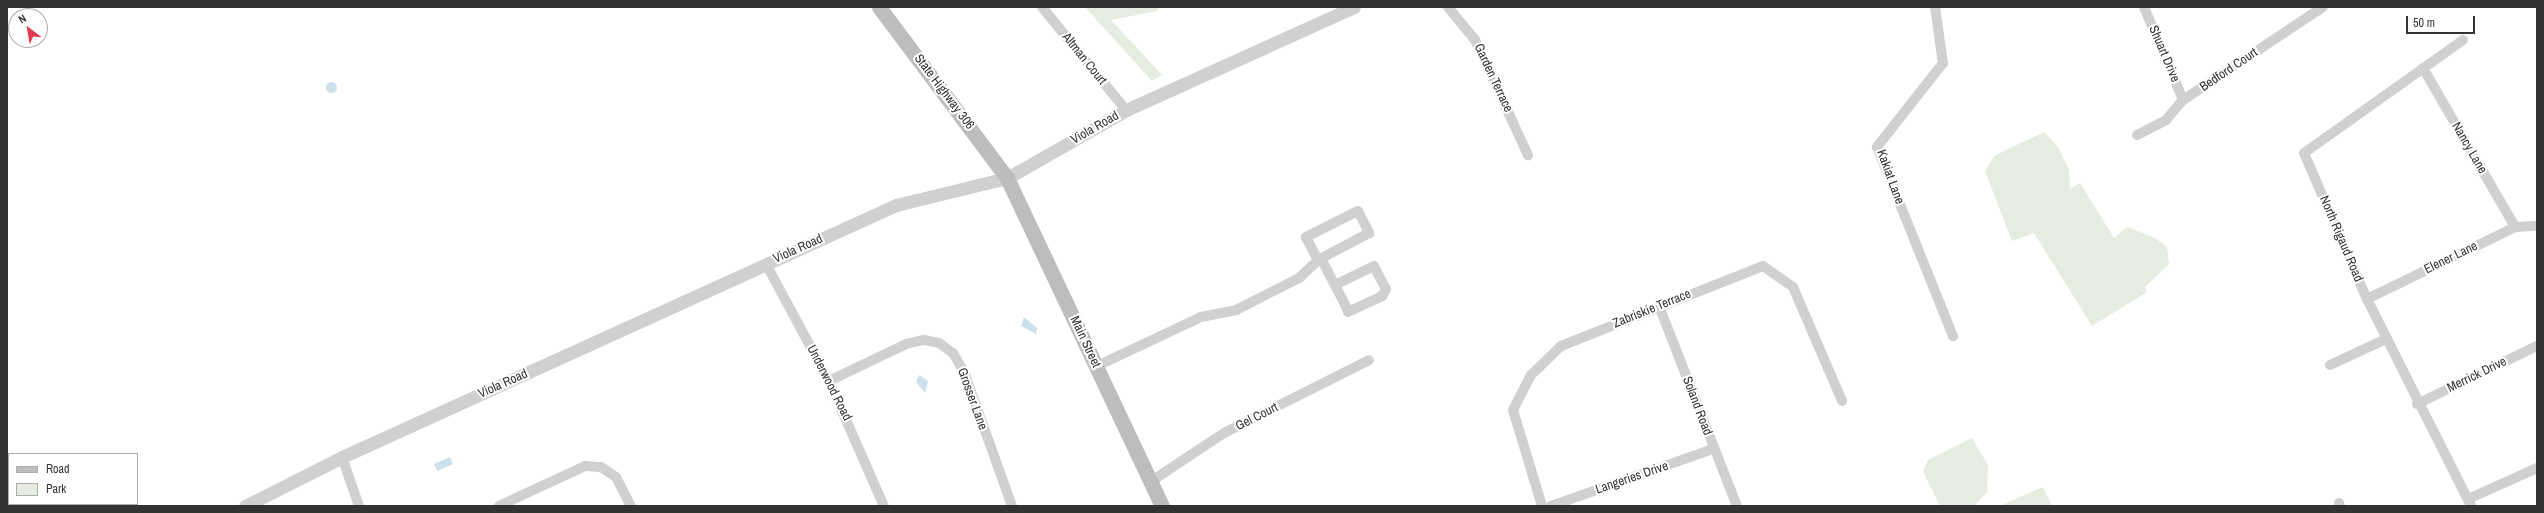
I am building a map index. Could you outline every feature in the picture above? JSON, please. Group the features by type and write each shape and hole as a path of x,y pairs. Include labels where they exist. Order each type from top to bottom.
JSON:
{"main road":[{"name":"State Highway 306","path":"879,7 1007,178"},
{"name":"Main Street","path":"1007,178 1162,506"}],"street":[{"name":"Altman Court","path":"1042,7 1126,110"},
{"name":"Viola Road","path":"245,506 342,457 896,204 1007,178 1126,110 1354,7"},
{"name":"Garden Terrace","path":"1448,7 1475,40 1528,155"},
{"name":"Kakiat Lane","path":"1935,7 1943,62 1876,147 1953,336"},
{"name":"Shuart Drive","path":"2144,7 2183,100"},
{"name":"Bedford Court","path":"2137,135 2166,120 2183,100 2323,7"},
{"name":"North Rigaud Road","path":"2464,40 2304,153 2367,299 2417,404 2469,503"},
{"name":"Nancy Lane","path":"2423,68 2515,227"},
{"path":"1097,366 1201,317 1236,310 1299,278 1319,259 1370,233 1358,211 1306,237 1319,259 1335,285 1348,312 1382,296 1386,289 1374,266 1335,285"},
{"name":"Elener Lane","path":"2367,299 2515,227 2537,226"},
{"name":"Underwood Road","path":"766,264 829,381 884,506"},
{"name":"Zabriskie Terrace","path":"1542,506 1513,410 1532,375 1561,346 1763,266 1793,287 1842,401"},
{"name":"Soland Road","path":"1659,306 1713,449 1737,506"},
{"path":"2330,365 2386,339"},
{"name":"Grosser Lane","path":"829,381 906,344 924,340 938,343 953,354 964,372 1012,506"},
{"name":"Merrick Drive","path":"2417,404 2537,346"},
{"name":"Gel Court","path":"1150,482 1224,433 1369,360"},
{"name":"Langeries Drive","path":"1551,506 1713,449"},
{"path":"342,457 359,506"},
{"path":"499,506 585,466 601,467 616,477 631,506"},
{"path":"2469,503 2537,468"}],"green space":[{"path":"1085,7 1160,7 1157,11 1111,20 1162,75 1152,81"},
{"path":"2044,132 2058,147 2069,170 2070,189 2080,183 2114,238 2127,227 2155,238 2167,247 2169,264 2145,287 2147,292 2092,326 2034,233 2012,241 1985,171 1994,156"},
{"path":"1972,438 1988,465 1987,492 1974,506 1940,506 1923,471 1928,460"},
{"path":"2043,487 2052,506 1999,506"}],"water":[{"path":"331,81 335,83 337,87 335,91 331,93 327,91 325,87 327,83"},
{"path":"1024,317 1037,328 1036,334 1021,326"},
{"path":"919,375 928,381 925,393 916,382"},
{"path":"450,457 453,464 437,471 434,464"}]}
